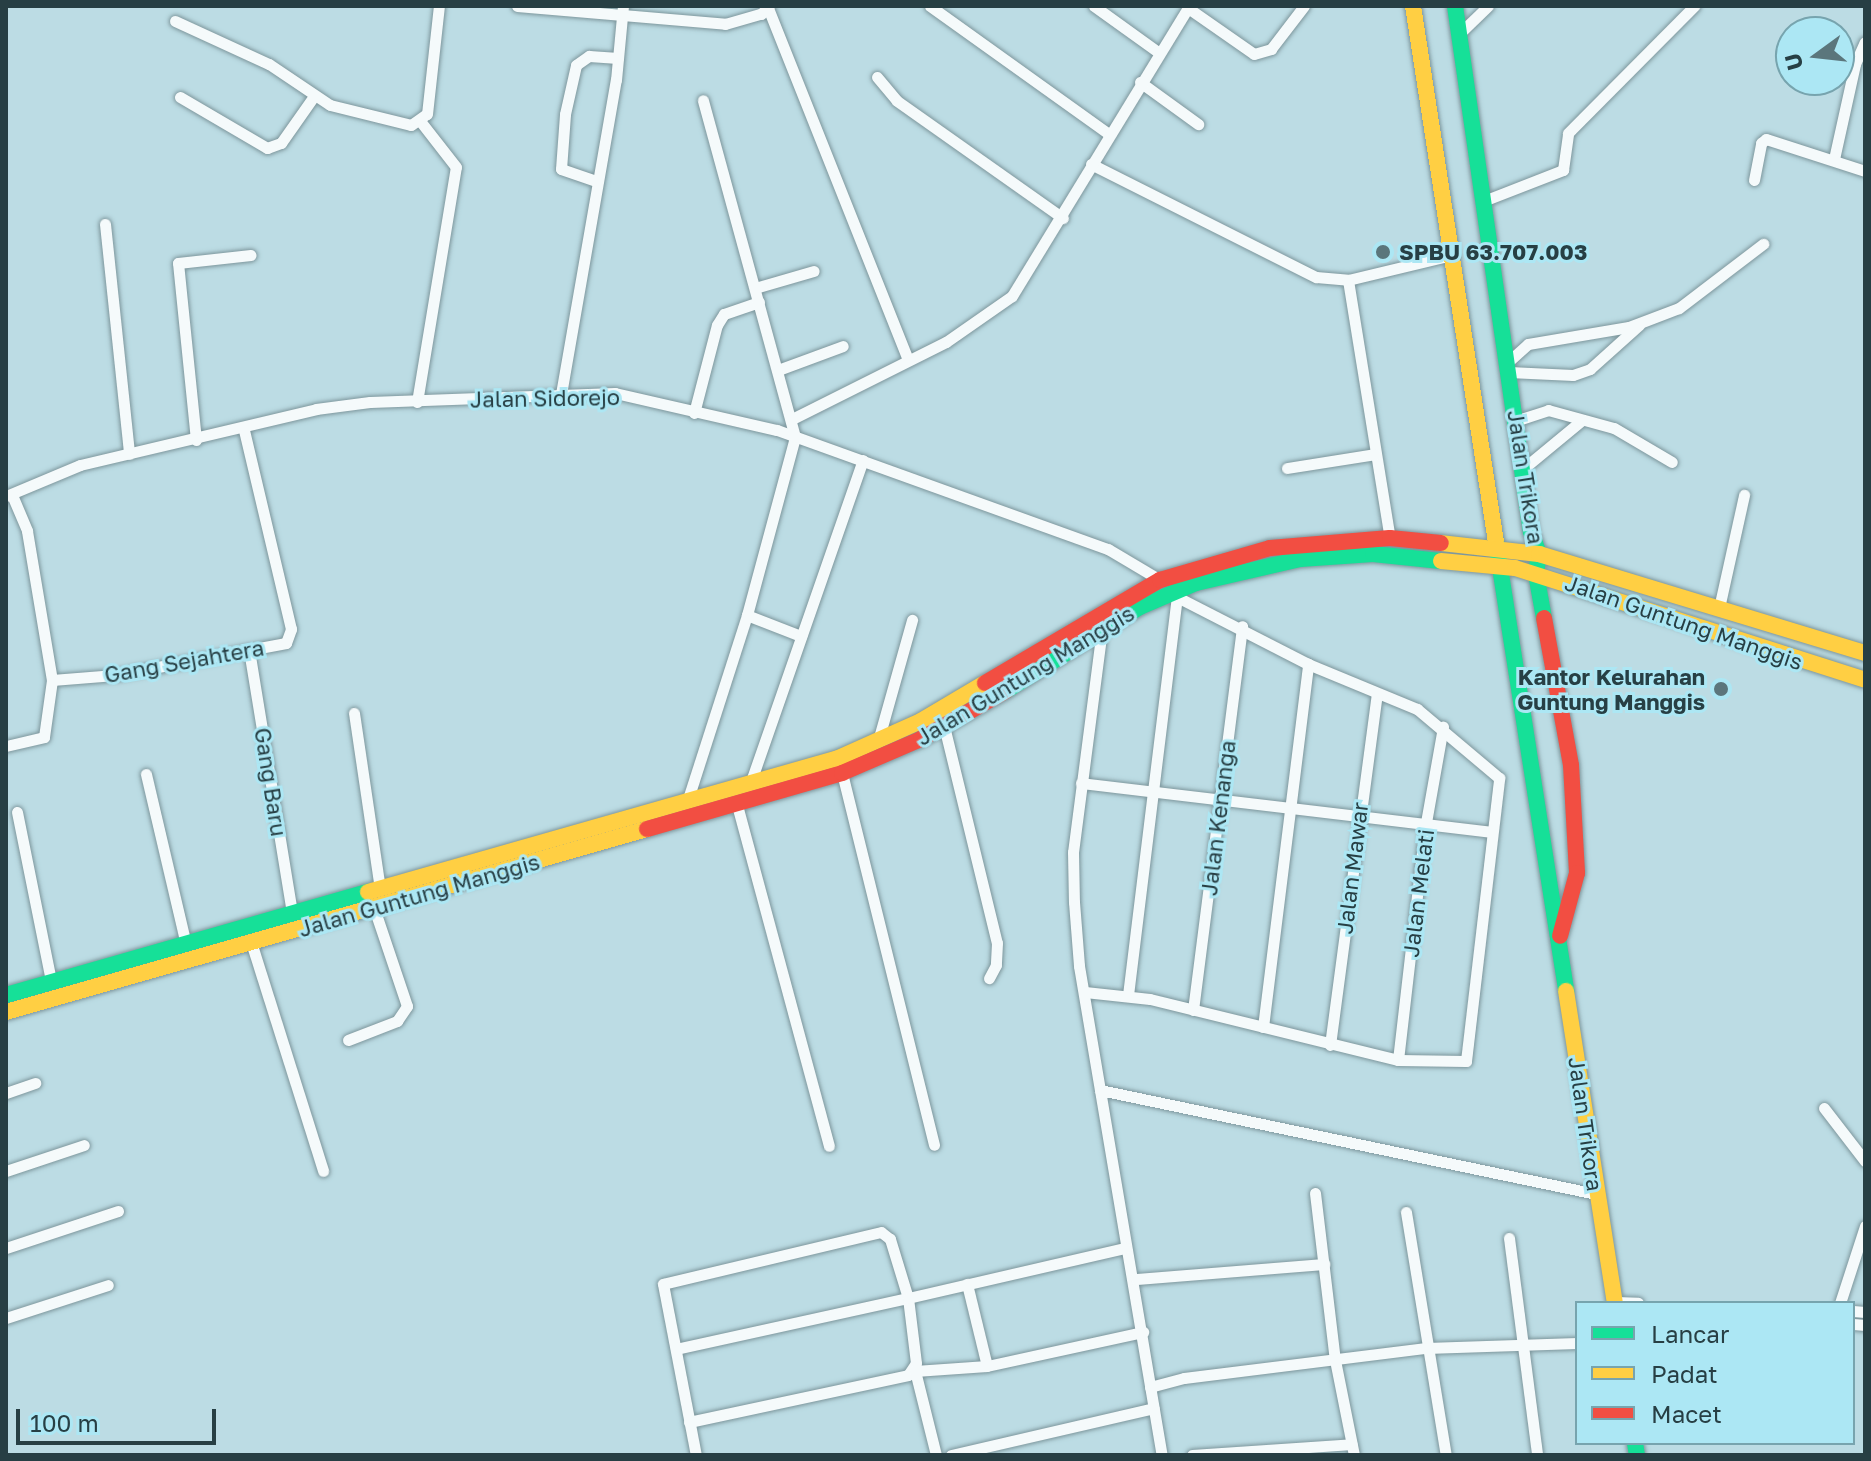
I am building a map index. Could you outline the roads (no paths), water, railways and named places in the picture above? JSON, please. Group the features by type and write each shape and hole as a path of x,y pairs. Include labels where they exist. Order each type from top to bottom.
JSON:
{"street":[{"path":"421,122 427,114 439,6"},
{"path":"517,6 622,12 725,24 769,7 908,360"},
{"path":"930,6 1110,135"},
{"path":"1094,6 1158,52"},
{"path":"792,419 946,342 1012,296 1063,218 1091,164 1188,7 1254,54 1271,49 1304,6"},
{"name":"Jalan Trikora","path":"1413,6 1615,1301"},
{"name":"Jalan Trikora","path":"1455,6 1518,420 1531,532 1539,554 1536,574 1571,765 1577,873 1557,946"},
{"path":"1459,34 1488,6"},
{"path":"1486,200 1563,170 1568,133 1694,6"},
{"path":"561,394 618,58 622,12"},
{"path":"175,21 269,64 314,96 381,121 421,122"},
{"path":"1834,159 1855,64 1865,42"},
{"path":"596,181 561,169 565,114 576,65 589,56 618,58"},
{"path":"877,77 897,101 1063,218"},
{"path":"1140,82 1198,124"},
{"path":"180,97 267,148 281,143 314,96"},
{"path":"687,802 747,615 795,437 703,100"},
{"path":"417,402 456,167 421,122"},
{"path":"1754,180 1761,143 1766,139 1865,171"},
{"path":"1091,164 1316,277 1348,280 1452,255"},
{"path":"105,224 129,454"},
{"path":"1509,367 1528,344 1642,322 1679,308 1763,244"},
{"path":"196,440 178,263 251,255"},
{"path":"755,288 814,271"},
{"path":"1348,280 1390,538"},
{"path":"694,413 717,325 724,314 759,302"},
{"path":"1509,367 1573,375 1590,369 1642,322"},
{"path":"778,370 843,346"},
{"name":"Jalan Sidorejo","path":"9,496 80,465 244,430 316,409 615,393 795,437 863,460 1108,549 1160,580"},
{"path":"1518,420 1548,410 1614,428 1672,462"},
{"path":"1524,468 1582,420"},
{"name":"Gang Sejahtera","path":"52,680 115,675 286,643 291,629 244,430"},
{"path":"1287,468 1375,454"},
{"path":"750,784 863,460"},
{"path":"1719,608 1744,495"},
{"path":"6,746 44,737 52,680 27,531 9,496"},
{"name":"Jalan Guntung Manggis","path":"6,1012 51,981 380,889 737,805 842,773 944,726 1102,623 1160,580 1270,548 1390,538 1539,554 1865,653"},
{"name":"Jalan Guntung Manggis","path":"6,995 29,997 374,908 687,802 836,759 878,741 1102,623 1261,566 1325,556 1386,555 1536,574 1865,680"},
{"path":"1085,992 1128,995 1398,1060 1466,1061 1491,832 1501,781 1443,727 1377,693 1308,664 1242,626 1176,594 1128,995"},
{"path":"747,615 801,636"},
{"path":"878,741 912,620"},
{"path":"1102,623 1081,783 1074,902 1125,1248 1136,1279 1162,1455"},
{"name":"Jalan Kenanga","path":"1193,1010 1242,626"},
{"name":"Gang Baru","path":"249,650 292,914"},
{"path":"1263,1027 1308,664"},
{"name":"Jalan Mawar","path":"1330,1045 1357,817 1377,693"},
{"path":"354,713 380,889"},
{"path":"944,726 997,943 996,965 989,978"},
{"name":"Jalan Melati","path":"1398,1060 1425,828 1443,727"},
{"path":"842,773 934,1145"},
{"path":"146,774 186,944"},
{"path":"1081,783 1291,812 1357,817 1425,828 1491,832"},
{"path":"737,805 829,1146"},
{"path":"17,812 51,981"},
{"path":"1547,876 1559,880 1577,873"},
{"path":"348,1040 397,1021 407,1006 374,908"},
{"path":"251,942 323,1171"},
{"path":"6,1093 35,1083"},
{"path":"1100,1090 1596,1194"},
{"path":"1824,1108 1865,1161"},
{"path":"6,1171 84,1145"},
{"path":"1192,1455 1353,1450 1335,1360 1315,1193"},
{"path":"6,1248 118,1211"},
{"path":"1406,1212 1446,1455"},
{"path":"1841,1301 1865,1226"},
{"path":"696,1455 661,1288 667,1281 881,1232 890,1239 908,1298 915,1371 936,1455"},
{"path":"1509,1238 1537,1455"},
{"path":"676,1349 1125,1248"},
{"path":"1136,1279 1324,1264"},
{"path":"967,1284 987,1366"},
{"path":"6,1318 108,1285"},
{"path":"689,1422 915,1371 987,1366 1143,1332"},
{"path":"1150,1387 1184,1378 1426,1348 1575,1343"},
{"path":"951,1455 1154,1408"}],"place":[{"name":"SPBU 63.707.003","path":"1383,252"},
{"name":"Kantor Kelurahan Guntung Manggis","path":"1721,689"}]}
